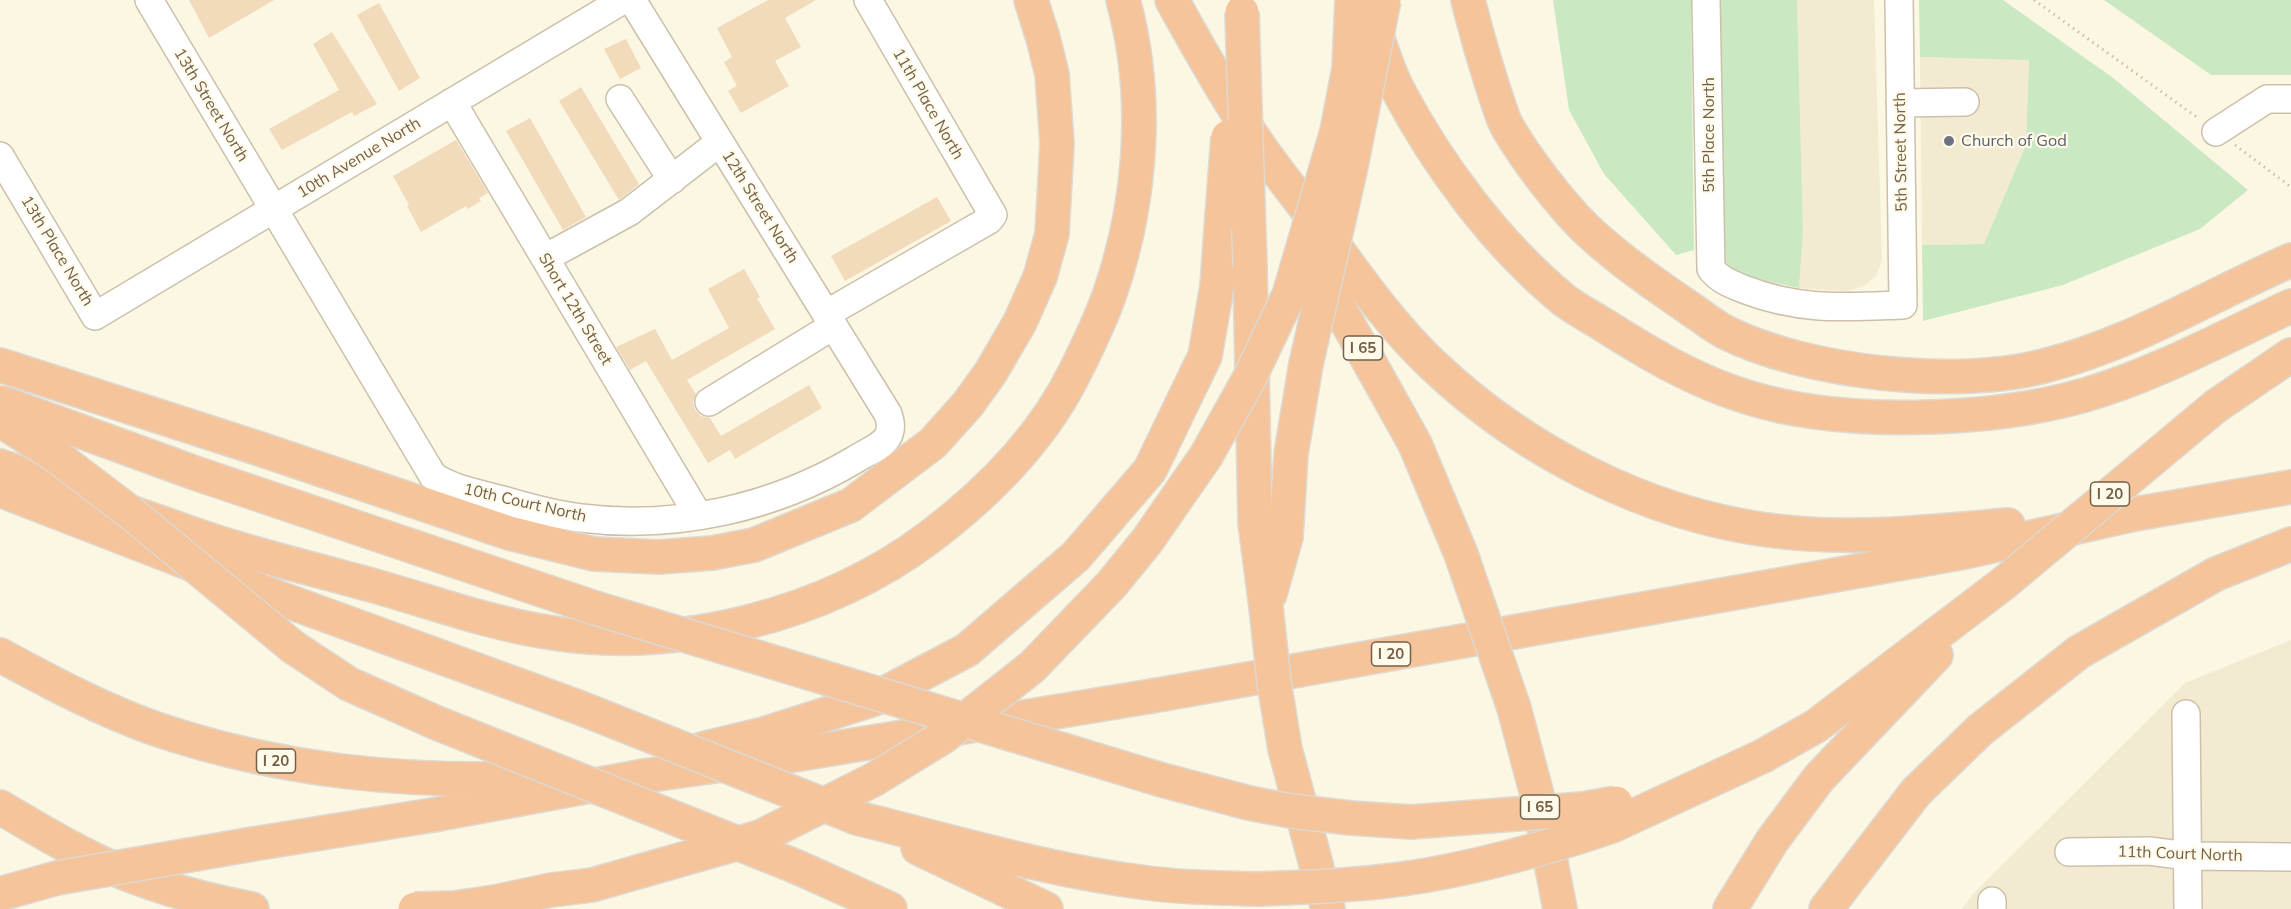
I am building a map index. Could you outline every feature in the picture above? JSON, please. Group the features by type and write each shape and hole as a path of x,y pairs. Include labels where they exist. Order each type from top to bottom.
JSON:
{"highway":[{"path":"0,365 260,448 509,533 594,554 659,557 712,553 754,545 851,505 933,443 974,396 1020,322 1040,277 1052,234 1057,144 1052,74 1030,0"},
{"path":"0,466 230,547 545,632 619,638 667,635 769,617 812,603 864,578 910,552 954,519 999,477 1064,395 1110,293 1126,242 1135,189 1138,128 1137,75 1130,24 1123,0"},
{"name":"I 65","path":"1172,0 1212,73 1258,144 1314,263 1415,444 1461,554 1514,708 1540,806 1560,909"},
{"path":"415,909 454,908 551,890 592,885 760,837 873,780 943,737 1032,668 1111,585 1147,541 1206,456 1243,389 1289,295 1337,131 1349,69 1352,0"},
{"path":"1365,0 1397,88 1425,137 1461,189 1513,251 1565,301 1680,370 1747,398 1823,414 1893,417 1961,415 2017,409 2085,395 2145,373 2291,306"},
{"path":"1266,607 1286,537 1291,454 1306,364 1350,171 1384,0"},
{"path":"1468,0 1486,68 1506,126 1540,174 1583,226 1651,282 1723,331 1760,348 1853,368 1925,377 1980,375 2041,367 2134,336 2287,262"},
{"path":"571,777 764,734 874,699 967,650 1076,556 1150,470 1205,356 1217,286 1228,130 1242,6"},
{"path":"1242,6 1255,523 1274,682 1285,749 1328,909"},
{"path":"1258,144 1377,301 1434,366 1482,407 1525,438 1573,465 1640,496 1703,518 1766,530 1832,536 1891,536 2135,514"},
{"name":"I 20","path":"0,490 279,598 578,707 858,818 1019,860 1149,884 1258,889 1319,887 1421,876 1519,855 1612,826 1763,756 1816,726 1881,678 2004,583 2216,406 2291,355"},
{"path":"0,402 195,473 595,608 1162,780 1249,803 1291,811 1411,822 1582,809 1637,801 1703,785"},
{"path":"0,420 56,456 130,513 293,647 350,684 448,727 798,867 890,909"},
{"name":"I 20","path":"0,655 67,690 154,728 218,748 277,761 338,772 455,781 644,776 800,754 1170,693 1965,552 2135,514 2291,487"},
{"path":"1826,909 1916,792 1980,730 2079,652 2216,574 2291,544"},
{"path":"1730,909 1772,841 1819,778 2004,583"},
{"path":"0,894 57,878 434,815 644,776"},
{"path":"0,807 82,854 148,883 210,901 252,909"},
{"path":"858,818 1046,909"}],"street":[{"name":"13th Street North","path":"149,0 273,210"},
{"name":"10th Avenue North","path":"95,316 623,0"},
{"name":"12th Street North","path":"632,0 888,414"},
{"name":"11th Place North","path":"830,320 989,220 993,215 868,0"},
{"name":"5th Place North","path":"1706,0 1711,269 1721,280 1769,299 1821,308 1903,305"},
{"name":"5th Street North","path":"1899,0 1903,305"},
{"path":"620,99 672,180"},
{"path":"2216,132 2267,99 2291,99"},
{"name":"Short 12th Street","path":"452,102 698,515"},
{"path":"1900,103 1965,102"},
{"path":"545,258 629,212 720,142"},
{"name":"13th Place North","path":"0,156 95,316"},
{"name":"10th Court North","path":"273,210 433,476 456,488 581,518 640,520 732,510 803,486 835,471 888,438 891,428 888,414"},
{"path":"709,402 830,320"},
{"path":"2186,714 2188,909"},
{"name":"11th Court North","path":"2069,852 2148,851 2188,856 2291,857"}],"path":[{"path":"2034,0 2291,187"}],"shaded area":[{"path":"1797,0 1874,0 1882,260 1876,276 1864,286 1847,291 1799,288 1803,232"},
{"path":"1920,57 2029,59 2026,145 1984,244 1922,245"},
{"path":"2291,640 2291,909 1962,909 1972,895 2185,683"}],"green space":[{"path":"1553,0 1691,0 1694,250 1676,255 1604,174 1569,110"},
{"path":"1716,0 1797,0 1803,232 1799,288 1733,274 1725,264 1722,245"},
{"path":"1919,0 2003,0 2112,77 2248,190 2200,229 2063,285 1923,321 1922,245 1984,244 2026,145 2029,60 1920,57"},
{"path":"2104,0 2291,0 2291,75 2211,75"}],"building":[{"path":"189,0 274,0 209,38"},
{"path":"768,0 816,0 785,18 801,47 775,61 789,86 741,113 728,91 737,86 724,62 732,57 717,28"},
{"path":"379,3 420,78 399,91 357,15"},
{"path":"332,32 377,104 354,116 352,112 282,150 269,129 339,90 313,44"},
{"path":"626,39 641,68 620,79 604,49"},
{"path":"581,87 639,184 619,200 559,101"},
{"path":"530,118 586,217 563,230 506,131"},
{"path":"456,140 488,193 479,198 481,201 468,209 466,206 421,232 393,176"},
{"path":"937,197 951,221 845,281 831,256"},
{"path":"744,269 775,329 687,380 696,394 693,402 695,410 701,416 710,418 721,436 809,385 822,408 735,459 730,450 708,463 646,361 630,370 616,347 655,329 672,360 729,328 708,289"}],"place":[{"name":"Church of God","path":"1949,141"}]}
